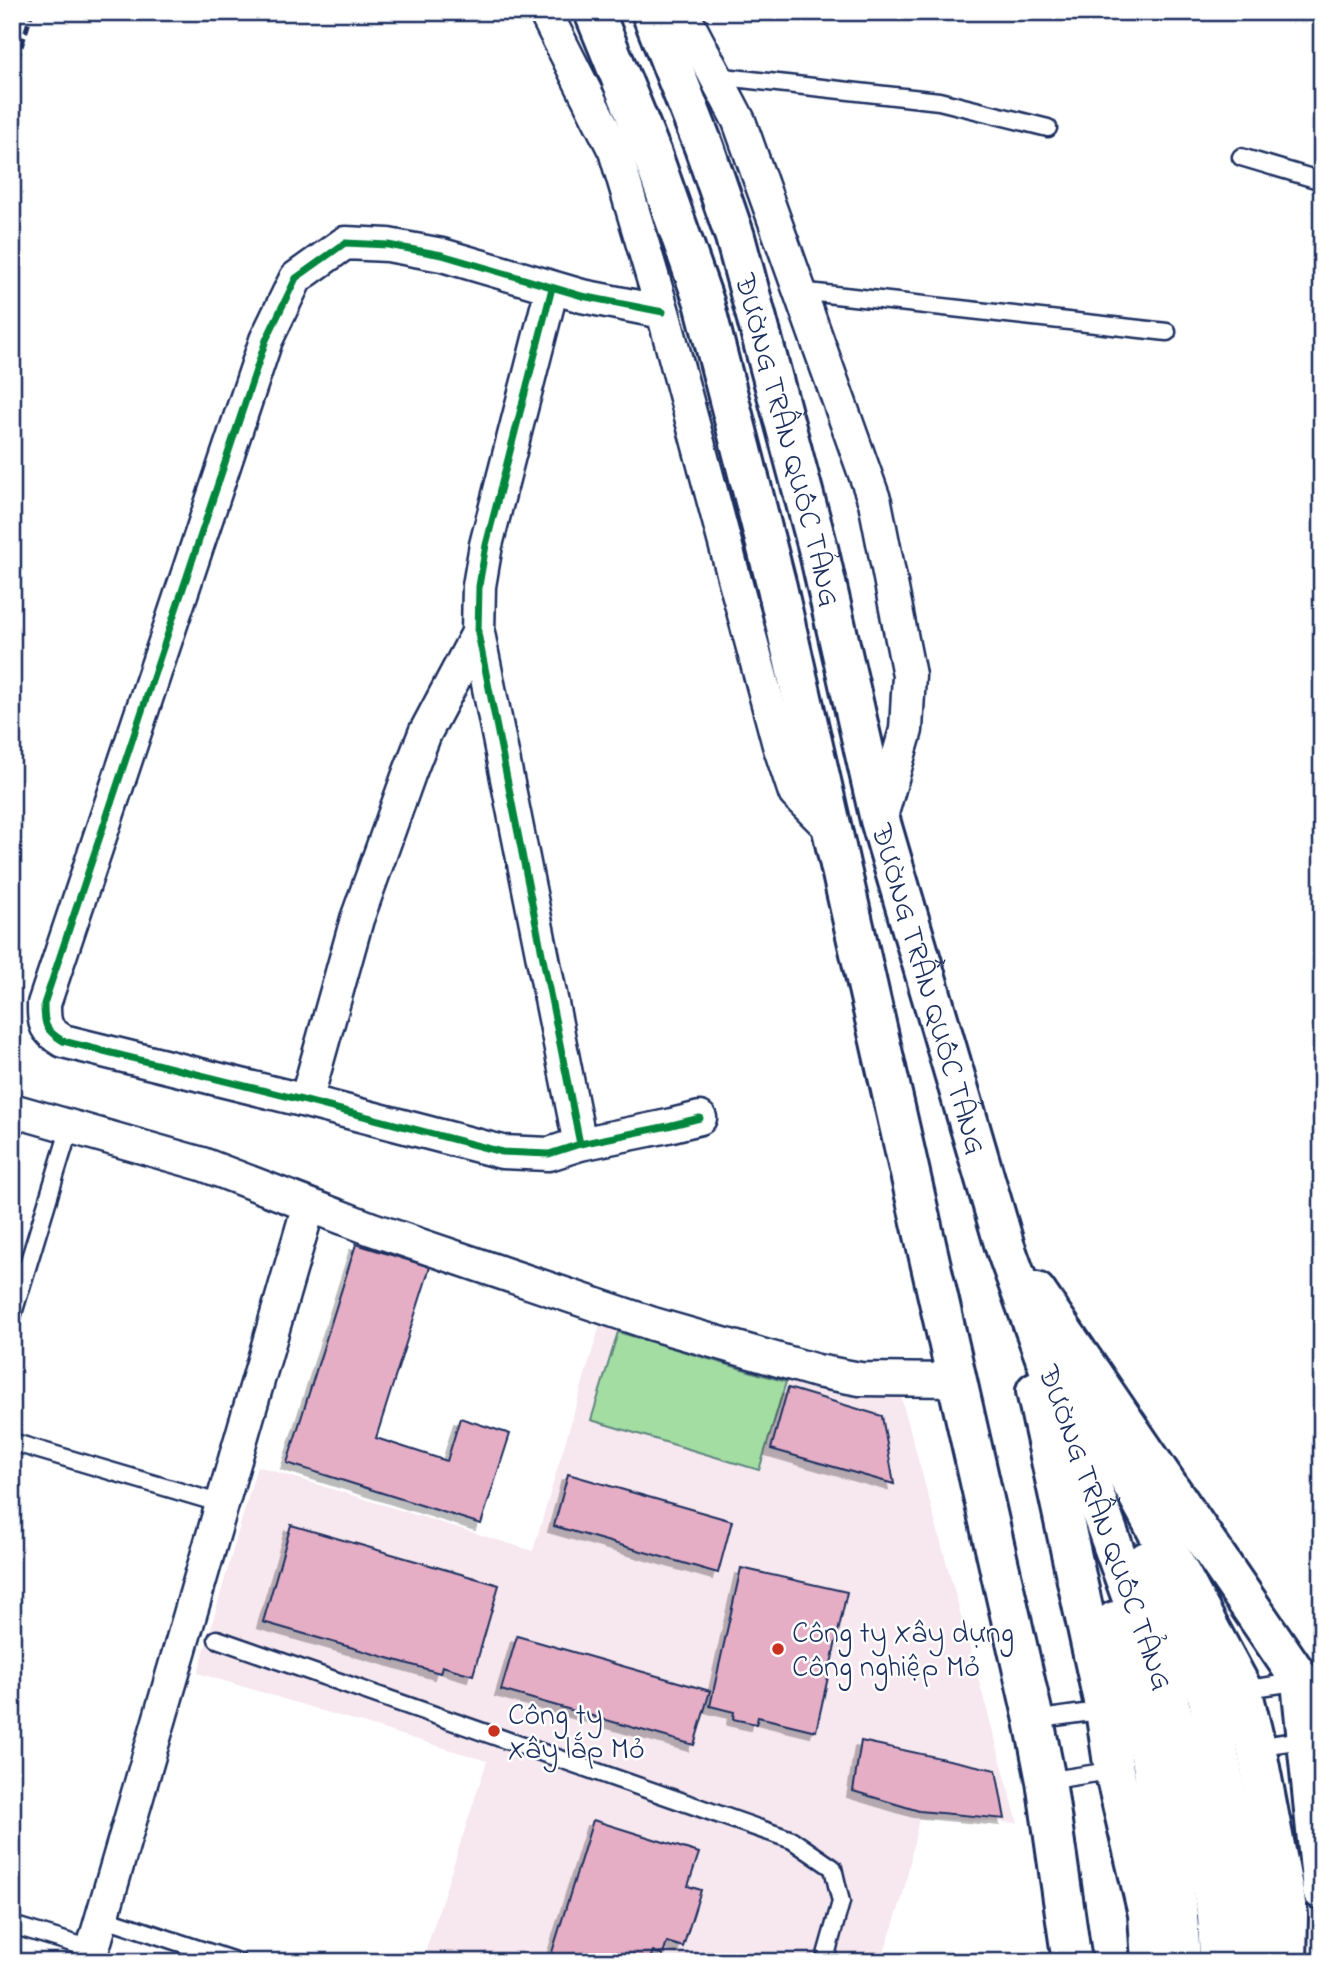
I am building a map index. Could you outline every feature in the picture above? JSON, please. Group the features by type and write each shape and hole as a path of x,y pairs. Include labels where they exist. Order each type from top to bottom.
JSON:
{"highway":[{"name":"ĐƯỜNG TRẦN QUỐC TẢNG","path":"594,12 653,157 704,302 777,587 1034,1720 1046,1782 1072,1962"},
{"name":"ĐƯỜNG TRẦN QUỐC TẢNG","path":"651,12 704,147 735,237 818,548 880,820 1005,1247 1175,1699 1217,1914 1219,1962"},
{"path":"1005,1247 1311,1679 1322,1890"},
{"path":"1005,1247 1175,1699 1185,1759 1178,1914 1181,1962"},
{"path":"1005,1247 1175,1699 1185,1759 1251,1914 1252,1962"},
{"path":"1151,1962 1148,1914 1185,1759"},
{"path":"1185,1759 1287,1914 1287,1962"}],"street":[{"path":"545,12 615,151 663,312 779,746 795,793 832,830"},
{"path":"682,12 739,121 875,502 909,675 906,730 880,820"},
{"path":"663,312 582,296 442,255 388,244 345,243 296,278 267,340 44,1004 44,1021 49,1033 63,1041 502,1152 549,1154 580,1144 700,1118"},
{"path":"552,288 486,545 479,586 478,633 580,1144"},
{"path":"306,1101 357,919 409,774 425,733 478,633"},
{"path":"12,1110 202,1164 372,1229 653,1324 817,1371 860,1379 957,1381"},
{"path":"91,1955 309,1205"}],"lane":[{"path":"715,76 939,101 1048,128"},
{"path":"1241,156 1322,181"},
{"path":"799,290 1167,332"},
{"path":"12,1317 70,1127"},
{"path":"12,1442 222,1504"},
{"path":"217,1639 792,1840 833,1868 841,1902 824,1962"},
{"path":"1034,1720 1311,1679"},
{"path":"1046,1782 1314,1738"},
{"path":"102,1917 238,1962"},
{"path":"12,1925 91,1955"}],"shaded area":[{"path":"603,1315 832,1388 901,1397 1018,1823 919,1818 903,1895 881,1962 422,1962 487,1761 198,1673 257,1466 533,1551"}],"green space":[{"path":"618,1332 786,1382 759,1470 591,1420"}],"building":[{"path":"356,1244 430,1267 376,1438 447,1461 460,1418 510,1434 481,1524 287,1463"},
{"path":"788,1388 882,1416 894,1484 771,1449"},
{"path":"568,1474 732,1521 718,1573 554,1526"},
{"path":"291,1525 499,1585 473,1675 442,1666 440,1673 263,1622"},
{"name":"Công ty Xây dựng Công nghiệp Mỏ","path":"741,1568 847,1592 816,1731 758,1717 756,1724 733,1719 734,1712 710,1706"},
{"path":"517,1636 710,1691 694,1745 501,1690"},
{"path":"861,1741 996,1770 1005,1819 919,1811 853,1791"},
{"path":"593,1820 699,1853 688,1886 701,1890 683,1947 667,1942 663,1955 653,1951 649,1962 549,1962"}],"railway":[{"path":"12,75 32,12"}],"cycle path":[{"path":"663,312 582,296 442,255 388,245 345,243 296,278 266,340 44,1004 44,1011 49,1030 63,1041 502,1152 549,1154 580,1144 700,1118"},
{"path":"552,288 486,545 479,586 478,633 580,1144"}],"place":[{"name":"Công ty Xây dựng Công nghiệp Mỏ","path":"778,1649"},
{"name":"Công ty Xây lắp Mỏ","path":"494,1731"}]}
